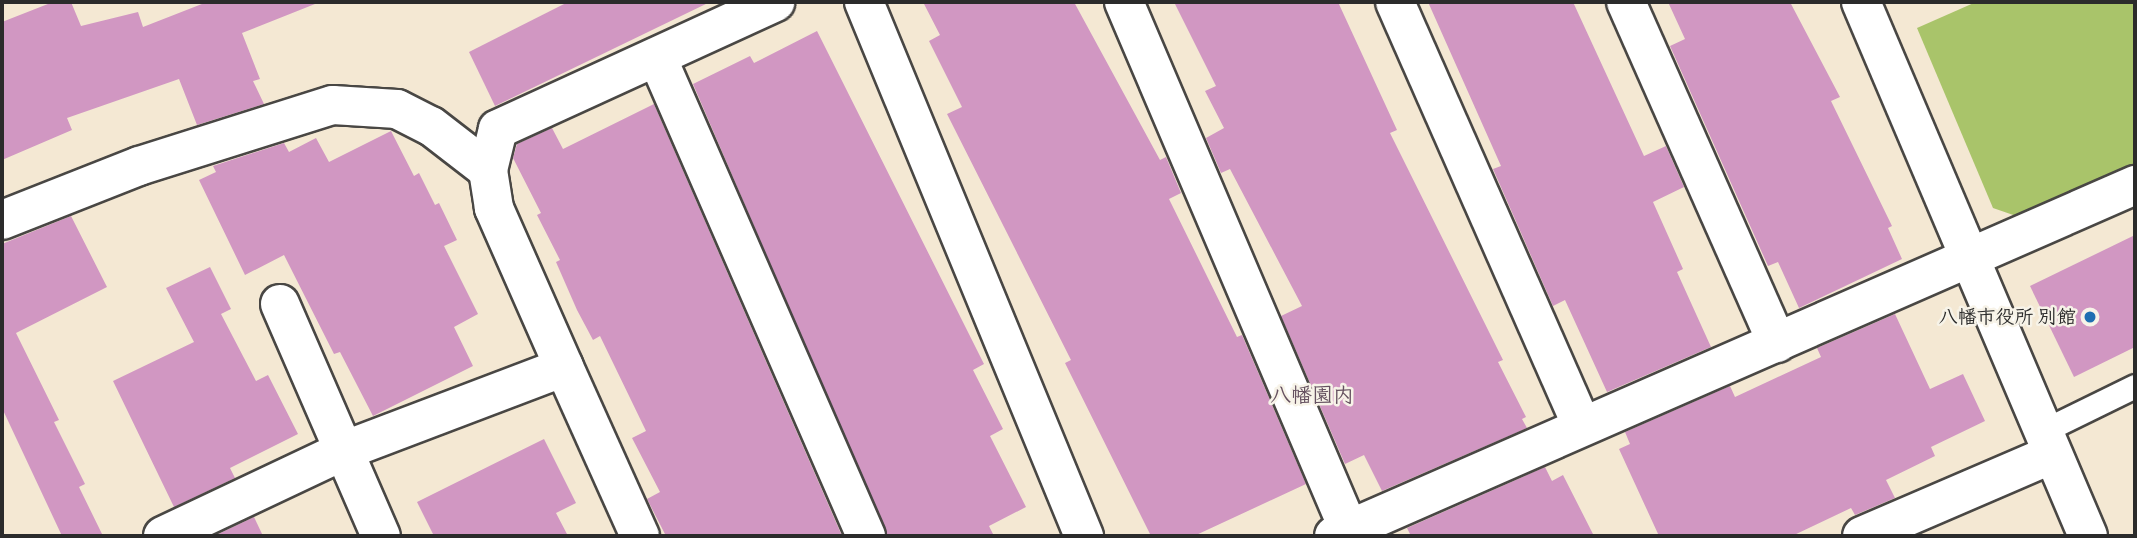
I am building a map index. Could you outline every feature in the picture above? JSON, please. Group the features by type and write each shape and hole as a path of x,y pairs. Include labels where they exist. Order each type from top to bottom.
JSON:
{"street":[{"path":"640,536 494,208 488,170 498,129 775,2"},
{"path":"864,2 1084,536"},
{"path":"1124,2 1342,533 1582,425 1777,343 2135,185"},
{"path":"1395,2 1582,425"},
{"path":"1626,2 1777,343"},
{"path":"1861,2 2088,536"},
{"path":"657,57 866,536"},
{"path":"2,220 138,166 333,105 397,109 431,126 488,170"},
{"path":"280,304 380,536"},
{"path":"163,536 343,451 564,367"},
{"path":"1862,536 2048,442"}],"lane":[{"path":"2048,442 2135,387"}],"green space":[{"path":"1976,2 2135,2 2135,168 2022,218 1993,208 1917,28"}],"building":[{"path":"53,2 71,2 81,26 138,12 143,27 207,2 315,4 242,33 260,79 253,81 264,104 197,125 179,79 67,118 72,130 2,160 2,22"},
{"path":"568,2 710,2 495,106 469,52"},
{"path":"923,2 1074,2 1160,160 1166,157 1181,193 1169,199 1237,337 1242,335 1306,484 1194,536 1151,536 1065,363 1071,360 947,114 962,107 929,41 940,35"},
{"path":"1174,2 1338,2 1397,130 1390,133 1503,360 1498,362 1526,417 1522,419 1527,428 1382,491 1364,455 1345,464 1281,316 1302,306 1230,169 1221,173 1206,138 1224,128 1205,91 1216,86"},
{"path":"1428,2 1573,2 1644,156 1666,146 1684,187 1653,202 1683,269 1677,272 1711,347 1607,392 1565,300 1553,306 1493,169 1501,166"},
{"path":"1668,2 1790,2 1840,97 1831,101 1892,226 1888,228 1902,259 1799,308 1778,262 1768,266 1670,46 1685,39"},
{"path":"817,31 984,364 973,370 1003,429 990,436 1026,507 989,526 994,536 887,536 693,84 750,56 754,63"},
{"path":"654,104 842,536 666,536 647,499 660,492 632,438 646,431 600,336 593,340 577,310 556,262 560,260 537,215 541,213 513,158 517,144 552,128 563,149"},
{"path":"391,131 414,176 419,173 435,205 439,203 457,240 444,246 478,314 454,327 473,366 373,416 340,352 334,354 284,255 245,275 199,180 216,172 213,166 284,143 289,152 316,138 329,162"},
{"path":"71,216 107,287 16,333 59,420 54,422 85,484 79,487 103,536 62,536 2,408 2,244"},
{"name":"八幡市役所 別館","path":"2135,235 2135,347 2074,377 2030,286"},
{"path":"210,267 231,309 221,314 256,381 268,375 298,434 230,468 235,478 174,507 113,381 194,342 166,288"},
{"path":"1895,314 1930,389 1963,374 1985,421 1931,447 1935,456 1886,480 1895,498 1855,515 1851,508 1792,536 1659,536 1619,449 1630,444 1625,432 1730,386 1735,397 1821,357 1817,348"},
{"path":"544,439 576,503 556,513 568,536 434,536 417,502"},
{"path":"1545,467 1552,481 1563,475 1594,536 1411,536 1407,528"},
{"path":"254,517 263,536 214,536"}],"place":[{"name":"八幡市役所 別館","path":"2090,317"}],"district":[{"name":"八幡園内","path":"1312,395"}]}
